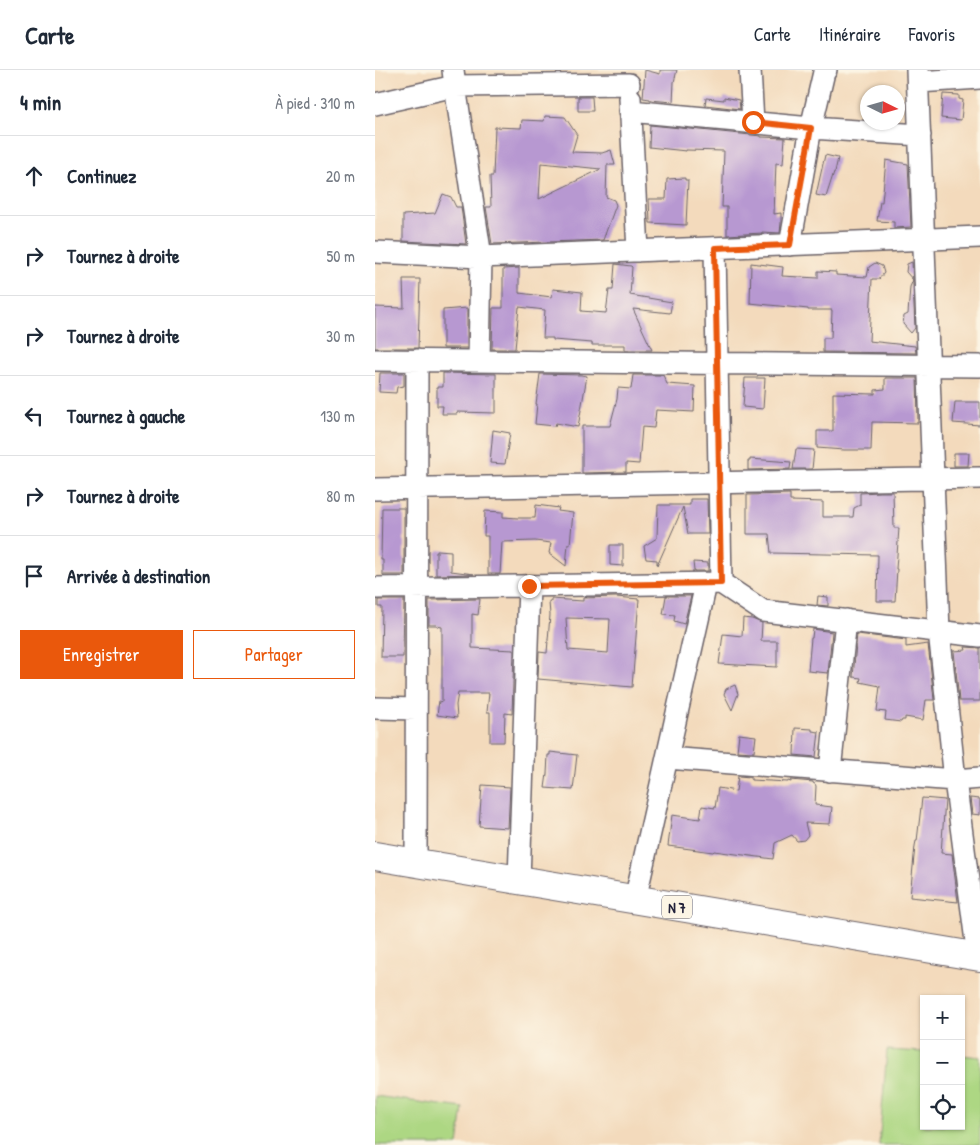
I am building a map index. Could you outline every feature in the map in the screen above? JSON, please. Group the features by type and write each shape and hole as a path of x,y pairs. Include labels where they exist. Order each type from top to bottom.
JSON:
{"highway":[{"name":"N 7","path":"375,856 979,957"}],"street":[{"path":"750,70 753,122"},
{"path":"790,245 811,128 826,70"},
{"path":"979,957 955,780 939,631 917,76 980,78"},
{"path":"375,104 454,78 629,77 639,251"},
{"path":"454,78 481,257 479,361"},
{"path":"631,111 811,128 920,135"},
{"path":"375,252 481,257 980,237"},
{"path":"635,900 667,758 713,583 719,483 715,248"},
{"path":"375,360 980,366"},
{"path":"416,863 417,360"},
{"path":"375,489 980,478"},
{"path":"375,588 713,583 763,610 980,636"},
{"path":"519,880 529,586"},
{"path":"829,771 847,620"},
{"path":"375,708 416,709"},
{"path":"667,758 955,780 980,778"}],"green space":[{"path":"887,1050 920,1052 920,1130 965,1130 965,1055 980,1057 980,1145 879,1145"},
{"path":"375,1096 463,1108 458,1145 375,1145"}],"building":[{"path":"645,70 660,74 660,70 677,70 673,102 643,98"},
{"path":"943,94 959,95 959,99 963,100 961,120 941,118"},
{"path":"578,97 592,97 593,111 578,111"},
{"path":"724,97 739,100 740,109 705,105 706,98 724,100"},
{"path":"545,116 565,117 577,135 572,152 602,153 611,150 615,165 607,165 606,197 614,200 616,205 603,240 492,244 486,207 491,207 490,176 493,176 495,127 521,128 522,120 544,121","holes":["541,163 601,169 539,199"]},
{"path":"650,125 785,138 783,164 776,163 774,214 781,213 780,233 762,232 727,235 727,207 722,207 724,151 686,151 649,147"},
{"path":"825,155 838,158 826,197 816,195"},
{"path":"886,160 908,164 911,227 894,228 894,222 877,221 880,202 882,202"},
{"path":"685,178 685,180 688,180 686,225 650,223 649,199 666,199 667,179"},
{"path":"443,194 451,197 456,207 461,207 466,244 403,241 403,215 435,213"},
{"path":"912,262 913,280 906,272 907,264"},
{"path":"751,263 783,267 782,276 818,278 818,271 836,272 836,275 867,277 869,267 875,263 882,266 884,273 879,279 872,279 869,341 915,346 916,353 823,352 823,338 831,338 832,310 808,310 750,303"},
{"path":"615,264 632,267 630,295 672,302 670,313 633,309 652,350 625,350 625,345 592,345 592,343 543,338 545,310 519,307 515,349 492,349 493,308 503,308 503,269 519,268 519,293 552,297 553,289 582,292 581,311 606,313 609,290 613,290"},
{"path":"403,279 420,279 418,348 375,348 375,307 404,308"},
{"path":"913,280 915,328 911,333 903,324 904,316 908,314 910,287"},
{"path":"467,308 467,348 443,348 443,310"},
{"path":"380,373 404,373 404,386 397,387 396,393 379,392"},
{"path":"443,373 496,374 496,413 457,412 457,414 442,414 443,406 437,406 437,387 443,387"},
{"path":"540,374 587,376 578,427 556,423 555,426 535,424"},
{"path":"633,375 663,375 667,384 695,386 694,412 656,410 654,428 642,427 639,464 626,463 626,472 582,473 582,426 610,426 618,388 631,389"},
{"path":"745,378 765,378 763,409 743,407"},
{"path":"885,378 917,378 918,423 872,422 871,450 817,448 817,431 833,431 833,393 875,394 875,390 885,389"},
{"path":"955,402 980,402 980,425 953,423"},
{"path":"493,430 510,433 505,464 490,463"},
{"path":"796,449 814,450 812,469 793,469"},
{"path":"954,453 969,453 968,466 954,466"},
{"path":"750,459 791,462 790,469 748,470 748,461"},
{"path":"893,492 894,528 899,528 895,601 877,601 878,555 771,553 769,534 747,534 747,495 790,494 790,501 823,502 823,517 853,517 854,508 860,505 860,493"},
{"path":"690,499 707,499 708,534 688,534 683,507 657,566 657,560 646,559 644,546 657,538 658,505 690,505"},
{"path":"536,505 559,508 558,511 573,513 566,566 549,553 551,543 535,541 502,542 500,574 488,574 488,536 484,536 485,511 503,512 503,517 535,518"},
{"path":"382,508 404,508 404,575 383,575 383,560 381,560"},
{"path":"610,545 623,545 623,566 610,565"},
{"path":"438,550 451,551 451,571 474,574 436,575 436,552"},
{"path":"693,562 708,563 708,571 694,571"},
{"path":"666,596 691,596 684,624 674,621 675,615 663,614"},
{"path":"818,596 828,597 828,606 817,605"},
{"path":"616,597 639,599 632,687 538,679 539,652 547,653 550,615 549,602 551,602 551,599 583,601 583,598","holes":["566,618 610,619 608,653 568,650"]},
{"path":"480,599 478,615 472,614 472,648 514,650 512,714 505,713 504,742 490,742 490,712 487,712 489,693 458,693 456,705 457,718 437,715 439,701 442,702 442,627 429,625 429,600"},
{"path":"378,600 404,600 403,657 381,657 382,607 378,607"},
{"path":"743,618 762,623 761,641 777,641 777,667 719,664 723,634 742,636"},
{"path":"813,629 832,632 828,673 808,671"},
{"path":"857,634 906,640 906,647 928,644 934,700 926,700 923,720 905,717 905,720 901,722 885,720 886,712 877,711 880,686 860,682 861,678 853,677"},
{"path":"965,647 980,648 980,701 959,701 954,651 966,650"},
{"path":"735,685 738,694 732,710 724,694 726,689"},
{"path":"795,728 812,729 812,731 819,732 816,757 794,755"},
{"path":"739,734 756,736 754,752 737,751"},
{"path":"550,752 577,755 573,790 545,788 548,755 550,755"},
{"path":"738,776 751,777 751,780 813,782 816,786 815,805 832,807 830,824 805,823 808,835 804,840 797,841 792,835 775,843 773,859 668,846 672,815 700,819 702,806 715,808 718,788 736,791"},
{"path":"482,785 510,787 508,828 479,826"},
{"path":"922,798 945,800 941,853 952,854 958,902 910,897"},
{"path":"970,798 980,799 980,815 972,814"}],"route":[{"path":"529,586 721,583 715,248 790,245 811,128 753,122"}]}
